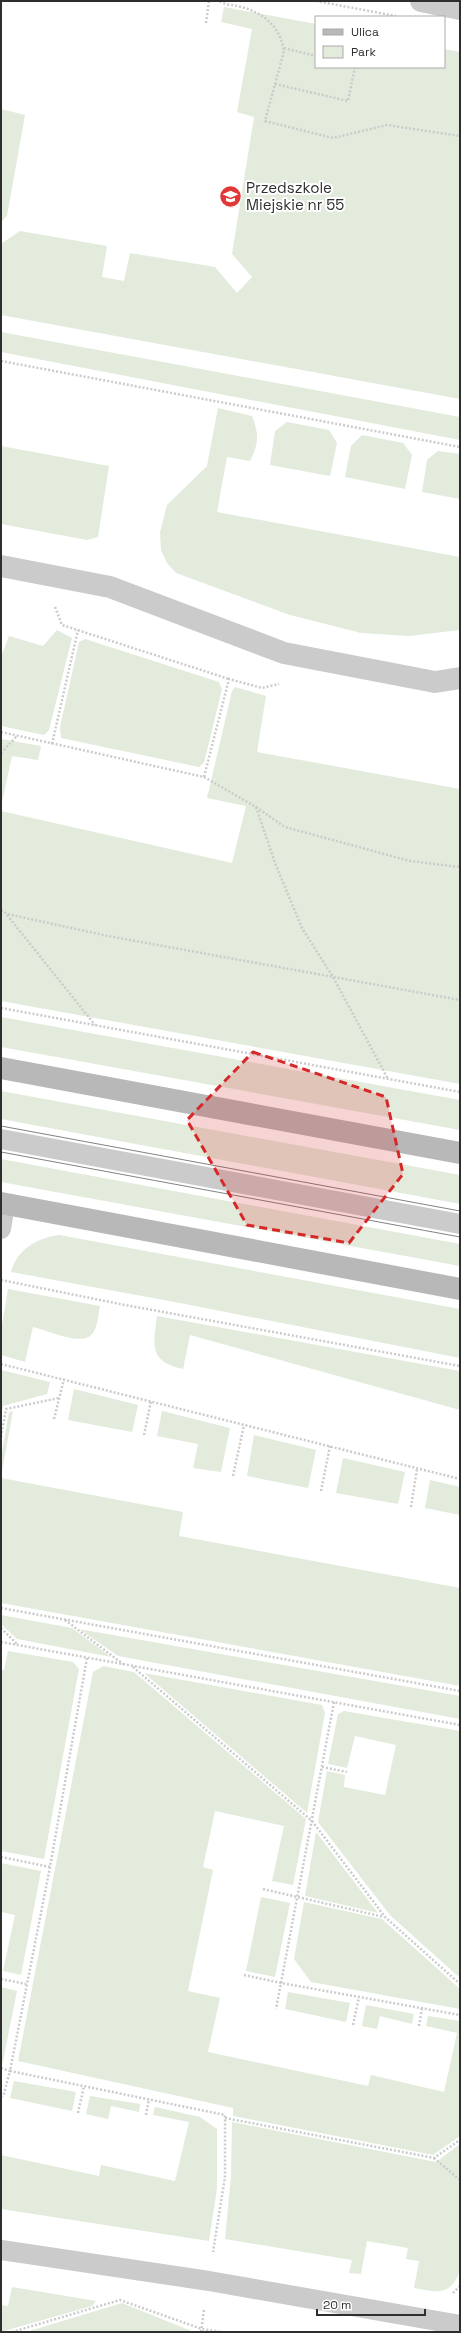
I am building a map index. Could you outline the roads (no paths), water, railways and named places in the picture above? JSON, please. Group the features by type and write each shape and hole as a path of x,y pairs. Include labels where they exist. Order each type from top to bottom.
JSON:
{"street":[{"path":"421,1 460,9"},
{"path":"1,566 110,586 284,653 435,682 460,678"},
{"path":"1,1068 460,1153"},
{"path":"3,1204 460,1289"}],"lane":[{"path":"1,1139 460,1224"},
{"path":"1,1229 3,1204"},
{"path":"1,2250 209,2281 460,2325"}],"tram line":[{"path":"1,1126 460,1211"},
{"path":"1,1152 460,1237"}],"place":[{"name":"Przedszkole Miejskie nr 55","path":"230,196"}]}
